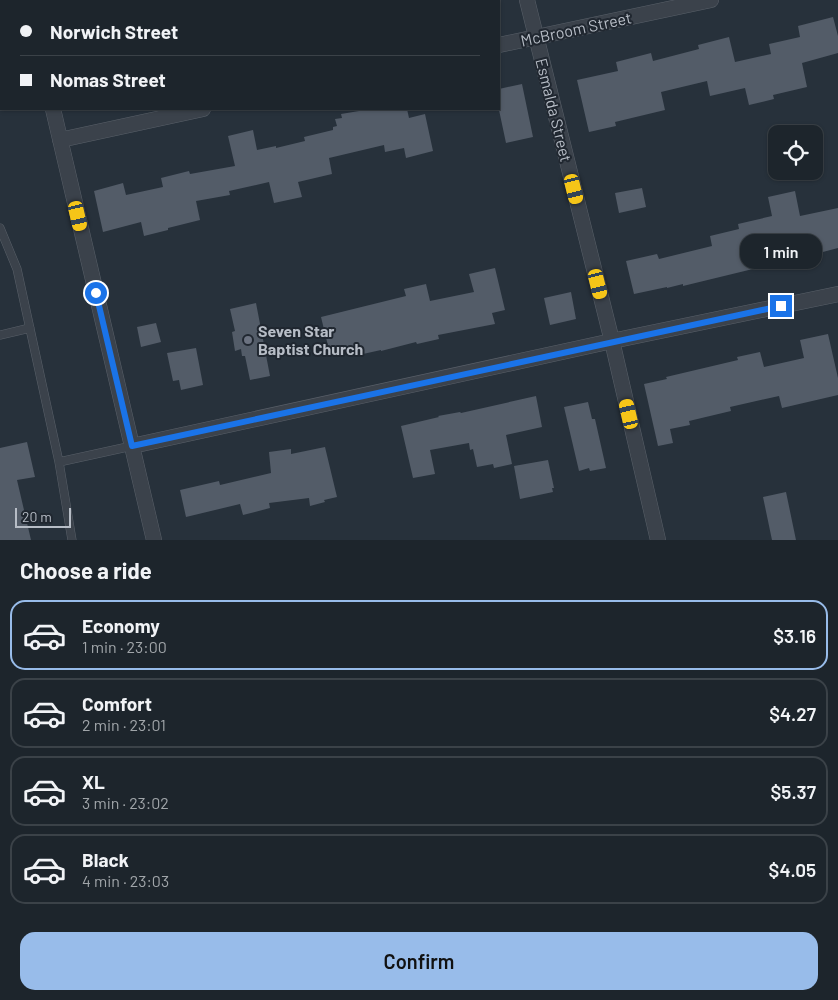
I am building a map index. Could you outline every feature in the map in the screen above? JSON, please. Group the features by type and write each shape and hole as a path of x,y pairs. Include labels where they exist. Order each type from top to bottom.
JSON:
{"street":[{"name":"Esmalda Street","path":"527,0 612,341 658,540"},
{"name":"McBroom Street","path":"500,45 712,0"},
{"path":"53,110 154,540"},
{"path":"60,140 197,110"},
{"path":"132,446 612,341 838,294"}],"lane":[{"path":"0,228 18,269 58,462 72,540"},
{"path":"0,335 30,328"},
{"path":"58,462 132,446"}],"building":[{"path":"833,17 838,36 838,53 802,63 807,87 773,95 774,99 749,105 745,88 710,96 707,81 661,92 665,110 615,122 616,126 589,132 577,80 618,71 616,62 651,53 653,61 699,49 698,45 729,37 735,62 771,54 769,44 800,37 798,26"},
{"path":"522,84 533,137 506,143 499,110 500,89"},
{"path":"365,110 407,110 409,118 425,114 433,151 406,158 404,148 385,152 384,145 329,158 332,174 298,182 302,197 274,203 269,182 229,191 230,195 196,201 200,220 168,228 168,230 144,236 141,222 103,232 94,191 123,183 126,195 163,187 161,178 189,171 190,174 235,166 228,136 253,130 257,150 276,146 276,148 305,141 304,137 333,130 333,127 337,126 335,119 342,118 341,114"},
{"path":"642,188 646,207 619,213 615,193"},
{"path":"795,191 800,216 838,208 838,248 819,253 815,239 797,244 796,240 768,247 772,266 683,286 683,284 634,294 626,261 657,254 659,259 712,246 710,236 739,229 738,224 772,216 768,197"},
{"path":"495,268 505,310 492,313 495,324 438,335 439,339 417,344 416,342 354,356 352,348 330,354 321,317 406,296 404,289 426,284 430,301 474,292 469,274"},
{"path":"571,292 576,319 550,325 544,298"},
{"name":"Seven Star Baptist Church","path":"256,303 270,376 250,380 245,356 242,356 241,349 235,351 232,332 235,331 230,309"},
{"path":"156,323 161,342 141,347 137,327"},
{"path":"828,334 838,378 838,395 782,408 779,396 730,407 731,411 689,421 690,425 670,429 673,443 658,446 644,384 738,360 737,357 760,352 764,367 804,358 800,340"},
{"path":"196,348 203,385 181,390 179,380 173,381 167,353"},
{"path":"536,396 542,427 506,435 512,464 494,468 493,464 477,467 473,449 470,450 469,443 430,450 435,474 413,478 401,426 438,416 461,413"},
{"path":"588,402 592,419 595,419 606,468 590,471 589,468 579,471 564,407"},
{"path":"27,442 35,477 17,480 31,540 0,540 0,448"},
{"path":"325,447 337,497 310,506 309,498 269,503 270,508 243,515 240,504 186,517 180,490 219,481 220,485 271,473 269,452 291,449 291,454"},
{"path":"548,460 554,488 552,488 553,492 520,499 514,466"},
{"path":"786,492 796,540 772,540 763,497"}],"place":[{"name":"Seven Star Baptist Church","path":"248,340"}],"route":[{"path":"96,293 132,446 781,306"}]}
